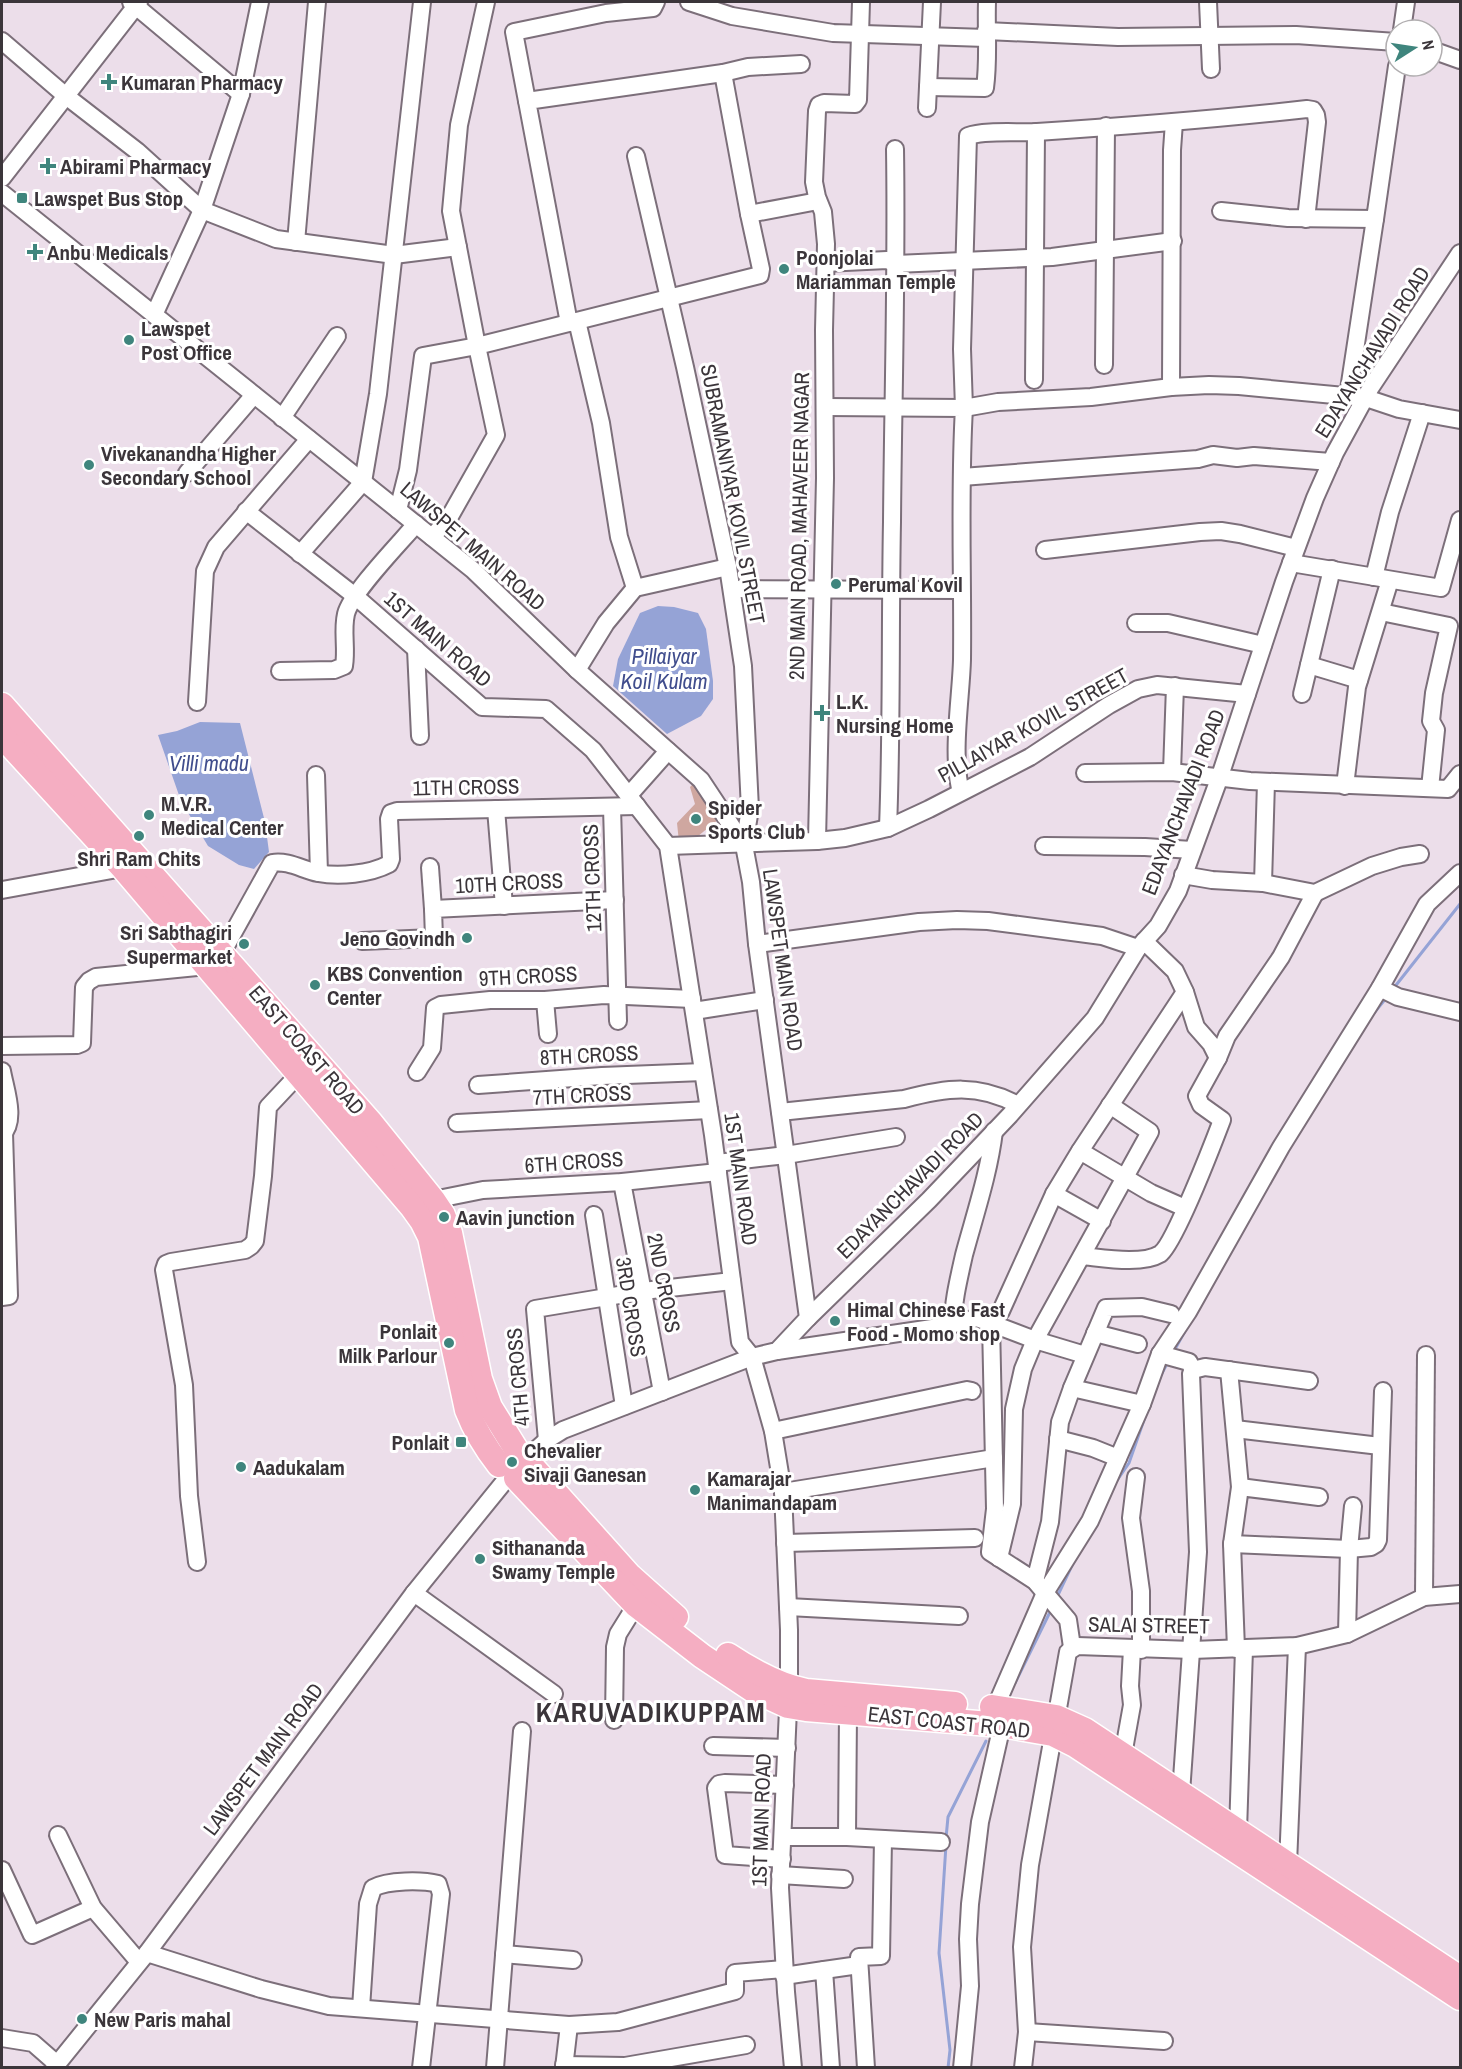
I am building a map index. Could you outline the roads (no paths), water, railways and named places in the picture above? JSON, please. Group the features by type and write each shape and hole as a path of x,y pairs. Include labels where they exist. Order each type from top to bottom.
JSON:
{"highway":[{"name":"EAST COAST ROAD","path":"2,705 214,960 299,1074 422,1221 429,1238 467,1410 482,1444 516,1465 662,1606 788,1696"},
{"name":"EAST COAST ROAD","path":"2,736 123,868 371,1123 433,1200 450,1233 480,1379 516,1465 636,1605 753,1690 788,1696 848,1712 999,1716"},
{"name":"EAST COAST ROAD","path":"788,1696 806,1691 999,1716 1085,1730 1461,1978"},
{"name":"EAST COAST ROAD","path":"1055,1725 1076,1745 1461,1998"}],"street":[{"path":"154,315 201,210 241,94 261,2"},
{"path":"296,242 317,2"},
{"path":"300,554 363,482 378,394 422,2"},
{"path":"432,537 449,518 496,435 451,211 459,125 486,2"},
{"path":"635,588 619,537 601,423 573,322 514,32 606,13 652,8 656,2"},
{"path":"689,2 732,16 833,33 1118,37 1296,35 1384,41"},
{"path":"860,34 861,2"},
{"path":"927,108 932,2"},
{"path":"928,87 985,88 988,50 987,2"},
{"path":"1208,2 1211,69"},
{"path":"1404,18 1406,2"},
{"path":"2,178 135,3 241,94"},
{"name":"2ND MAIN ROAD, MAHAVEER NAGAR","path":"818,841 825,478 826,244 821,206 814,182 817,111 819,105 824,103 855,104 858,100 860,34"},
{"path":"2,41 136,152 201,210 276,239 296,242 394,255 458,247"},
{"path":"1444,54 1461,60"},
{"path":"527,101 747,68 801,64"},
{"path":"398,510 408,470 423,356 477,346 760,274 761,269 748,214 723,73"},
{"path":"1348,396 1395,78"},
{"path":"961,792 958,781 962,659 964,408 962,349 968,136 1266,115 1307,109 1313,111 1317,122 1306,219"},
{"path":"1171,387 1174,122"},
{"path":"1104,365 1106,126"},
{"path":"1035,380 1036,132"},
{"path":"888,828 891,754 895,149"},
{"name":"SUBRAMANIYAR KOVIL STREET","path":"636,156 685,367 732,589 743,666 750,809 744,845"},
{"name":"LAWSPET MAIN ROAD","path":"2,193 473,570 577,670 701,780 744,845 751,882 757,944 808,1318"},
{"path":"748,214 821,206"},
{"path":"1221,211 1306,219 1375,219"},
{"path":"825,263 888,260 896,264 1035,258 1173,241"},
{"name":"EDAYANCHAVADI ROAD","path":"808,1318 929,1200 1018,1106 1095,1018 1141,945 1158,926 1178,891 1219,779 1294,555 1331,462 1366,398 1461,253"},
{"path":"282,417 337,336"},
{"path":"825,407 964,408 998,402 1091,398 1171,387 1239,386 1366,398 1399,409 1461,420"},
{"path":"188,473 254,395"},
{"path":"1346,786 1352,719 1359,680 1381,612 1382,578 1390,512 1422,413"},
{"path":"197,702 205,571 216,547 309,439"},
{"path":"962,477 1198,459 1213,455 1331,462"},
{"name":"1ST MAIN ROAD","path":"246,511 355,596 482,707 546,709 594,750 668,846 709,1110 740,1342 752,1358 773,1431 783,1492 788,1607 788,1696 781,1867 784,1973 793,2067"},
{"path":"1045,550 1221,531 1332,569 1441,588 1461,520"},
{"path":"280,671 334,670 344,666 347,610 355,596 416,524"},
{"path":"577,670 606,623 635,588 728,567"},
{"path":"1302,694 1332,569"},
{"path":"732,589 961,590"},
{"path":"1381,612 1449,626 1434,693 1431,721 1436,730 1430,788"},
{"path":"1136,623 1168,623 1263,645"},
{"path":"416,648 420,736"},
{"path":"1309,665 1359,680"},
{"name":"PILLAIYAR KOVIL STREET","path":"668,846 818,841 845,838 888,828 1030,757 1109,705 1138,689 1157,685 1247,694"},
{"path":"1172,772 1175,686"},
{"path":"633,801 668,751"},
{"path":"1085,773 1172,772 1219,779 1266,782 1448,789 1461,774"},
{"path":"316,775 319,873"},
{"path":"1263,883 1266,782"},
{"name":"11TH CROSS","path":"214,960 272,863 280,861 319,873 346,874 382,868 389,864 391,859 389,819 391,813 397,811 612,807 633,801"},
{"name":"12TH CROSS","path":"612,807 618,1021"},
{"path":"496,809 504,906"},
{"path":"1044,846 1192,850"},
{"path":"1183,875 1212,880 1263,883 1315,893 1372,866 1420,854"},
{"path":"430,867 433,909"},
{"path":"2,890 123,868"},
{"path":"962,2067 970,1986 968,1939 970,1904 980,1822 999,1716 1044,1591 1090,1521 1142,1404 1160,1354 1188,1312 1281,1147 1380,988 1427,904 1461,873"},
{"path":"1082,1256 1133,1259 1153,1257 1163,1252 1185,1208 1222,1120 1201,1105 1197,1096 1218,1058 1227,1035 1281,957 1315,893"},
{"name":"10TH CROSS","path":"362,941 434,938 433,909 615,900"},
{"path":"757,944 920,922 957,920 988,921 1102,936 1141,945 1174,971 1185,993 1196,1026 1211,1044 1218,1058"},
{"path":"2,1046 77,1045 81,1043 84,987 88,981 96,977 214,960"},
{"path":"1380,988 1398,997 1461,1012"},
{"path":"1072,1647 1068,1620 1044,1591 990,1552 995,1509 991,1323 1001,1311 1054,1194 1185,993"},
{"name":"9TH CROSS","path":"417,1072 432,1048 435,1008 441,1005 489,1000 545,1000 617,995 693,1005 765,1000"},
{"path":"545,1000 548,1034"},
{"path":"2,1071 9,1117 9,1126 3,1134 9,1296 2,1297"},
{"name":"8TH CROSS","path":"478,1085 703,1072"},
{"path":"197,1562 189,1496 184,1385 164,1270 165,1264 245,1250 252,1246 255,1241 264,1176 268,1107 299,1074"},
{"path":"780,1112 904,1100 920,1095 966,1089 1000,1096 1018,1106"},
{"path":"999,1558 1012,1504 1014,1409 1023,1369 1035,1340 1150,1132 1110,1106"},
{"name":"7TH CROSS","path":"457,1123 709,1110"},
{"path":"953,1324 957,1282 989,1163 994,1131"},
{"name":"6TH CROSS","path":"433,1200 483,1190 622,1182 896,1137"},
{"path":"1080,1151 1151,1193 1185,1208"},
{"name":"2ND CROSS","path":"622,1182 662,1392"},
{"path":"1054,1194 1101,1221"},
{"name":"3RD CROSS","path":"594,1215 624,1406"},
{"path":"607,1298 643,1291 732,1281"},
{"name":"4TH CROSS","path":"547,1440 535,1309 607,1298"},
{"path":"1044,1591 1060,1422 1085,1355 1106,1308 1142,1307 1171,1314"},
{"path":"777,1351 808,1318"},
{"name":"LAWSPET MAIN ROAD","path":"56,2066 143,1957 414,1593 516,1465 547,1440 563,1430 752,1358 777,1351 953,1324 977,1318 1035,1340 1085,1355"},
{"path":"1095,1333 1138,1344"},
{"path":"1160,1354 1190,1362 1193,1370 1190,1383 1198,1552 1181,1794"},
{"path":"1424,1597 1426,1355"},
{"path":"1193,1370 1205,1367 1309,1381"},
{"path":"1229,1370 1240,1487 1232,1544 1240,1649 1238,1831"},
{"path":"1072,1388 1142,1404"},
{"path":"773,1431 967,1390 972,1391"},
{"path":"1232,1544 1349,1549 1371,1547 1376,1544 1378,1540 1383,1391"},
{"path":"1235,1429 1380,1446"},
{"path":"1058,1439 1093,1448 1118,1458"},
{"path":"783,1492 994,1458"},
{"path":"1123,1755 1132,1705 1130,1686 1141,1591 1131,1518 1136,1477"},
{"path":"1240,1487 1319,1497"},
{"path":"1347,1634 1349,1549 1353,1506"},
{"path":"785,1543 975,1538"},
{"path":"414,1593 554,1694"},
{"name":"SALAI STREET","path":"1023,2067 1028,2032 1022,1947 1030,1865 1068,1652 1072,1647 1192,1650 1297,1646 1347,1634 1424,1597 1461,1594"},
{"path":"614,1720 615,1647 618,1634 636,1605"},
{"path":"788,1607 959,1616"},
{"path":"1288,1864 1297,1646"},
{"path":"847,1837 848,1712"},
{"path":"495,2067 522,1731"},
{"path":"713,1746 787,1748"},
{"path":"785,1785 719,1784 716,1788 725,1855 843,1879"},
{"path":"58,1835 93,1908 143,1957 330,2006 568,2025 618,2022 735,1991 735,1973 784,1973 859,1965"},
{"path":"783,1837 847,1837 941,1842"},
{"path":"866,2067 859,1956 882,1956 884,1839"},
{"path":"2,1870 32,1935 93,1908"},
{"path":"361,2008 368,1904 373,1888 381,1884 392,1883 438,1884 441,1894 421,2067"},
{"path":"504,1954 573,1960"},
{"path":"824,1970 831,2067"},
{"path":"568,2025 564,2066 625,2066 746,2045"},
{"path":"1028,2032 1164,2041"},
{"path":"2,2038 33,2043 56,2066"}],"water":[{"name":"Pillaiyar Koil Kulam","path":"658,606 698,613 706,629 713,681 713,699 701,716 667,734 613,686 618,659 640,613"},
{"name":"Villi madu","path":"200,722 240,723 265,822 269,852 254,869 239,865 208,846 181,801 158,735"}],"waterway":[{"path":"1393,989 1460,904"},
{"path":"1374,1013 1387,997"},
{"path":"1174,1351 1185,1331"},
{"path":"1161,1375 1168,1362"},
{"path":"1116,1482 1129,1463 1145,1417"},
{"path":"1057,1597 1075,1559"},
{"path":"1015,1683 1052,1608"},
{"path":"946,1838 948,1817 986,1741"},
{"path":"946,1845 939,1953 950,2050 948,2068"}],"place":[{"name":"Kumaran Pharmacy","path":"109,82"},
{"name":"Abirami Pharmacy","path":"48,166"},
{"name":"Lawspet Bus Stop","path":"22,198"},
{"name":"Anbu Medicals","path":"35,252"},
{"name":"Poonjolai Mariamman Temple","path":"784,269"},
{"name":"Lawspet Post Office","path":"129,340"},
{"name":"Vivekanandha Higher Secondary School","path":"89,465"},
{"name":"Perumal Kovil","path":"836,584"},
{"name":"L.K. Nursing Home","path":"822,713"},
{"name":"M.V.R. Medical Center","path":"149,815"},
{"name":"Spider Sports Club","path":"696,819"},
{"name":"Shri Ram Chits","path":"139,836"},
{"name":"Jeno Govindh","path":"467,938"},
{"name":"Sri Sabthagiri Supermarket","path":"244,944"},
{"name":"KBS Convention Center","path":"315,985"},
{"name":"Aavin junction","path":"444,1217"},
{"name":"Himal Chinese Fast Food - Momo shop","path":"835,1321"},
{"name":"Ponlait Milk Parlour","path":"449,1343"},
{"name":"Ponlait","path":"461,1442"},
{"name":"Chevalier Sivaji Ganesan","path":"512,1462"},
{"name":"Aadukalam","path":"241,1467"},
{"name":"Kamarajar Manimandapam","path":"695,1490"},
{"name":"Sithananda Swamy Temple","path":"480,1559"},
{"name":"New Paris mahal","path":"82,2019"}],"district":[{"name":"KARUVADIKUPPAM","path":"651,1712"}]}
